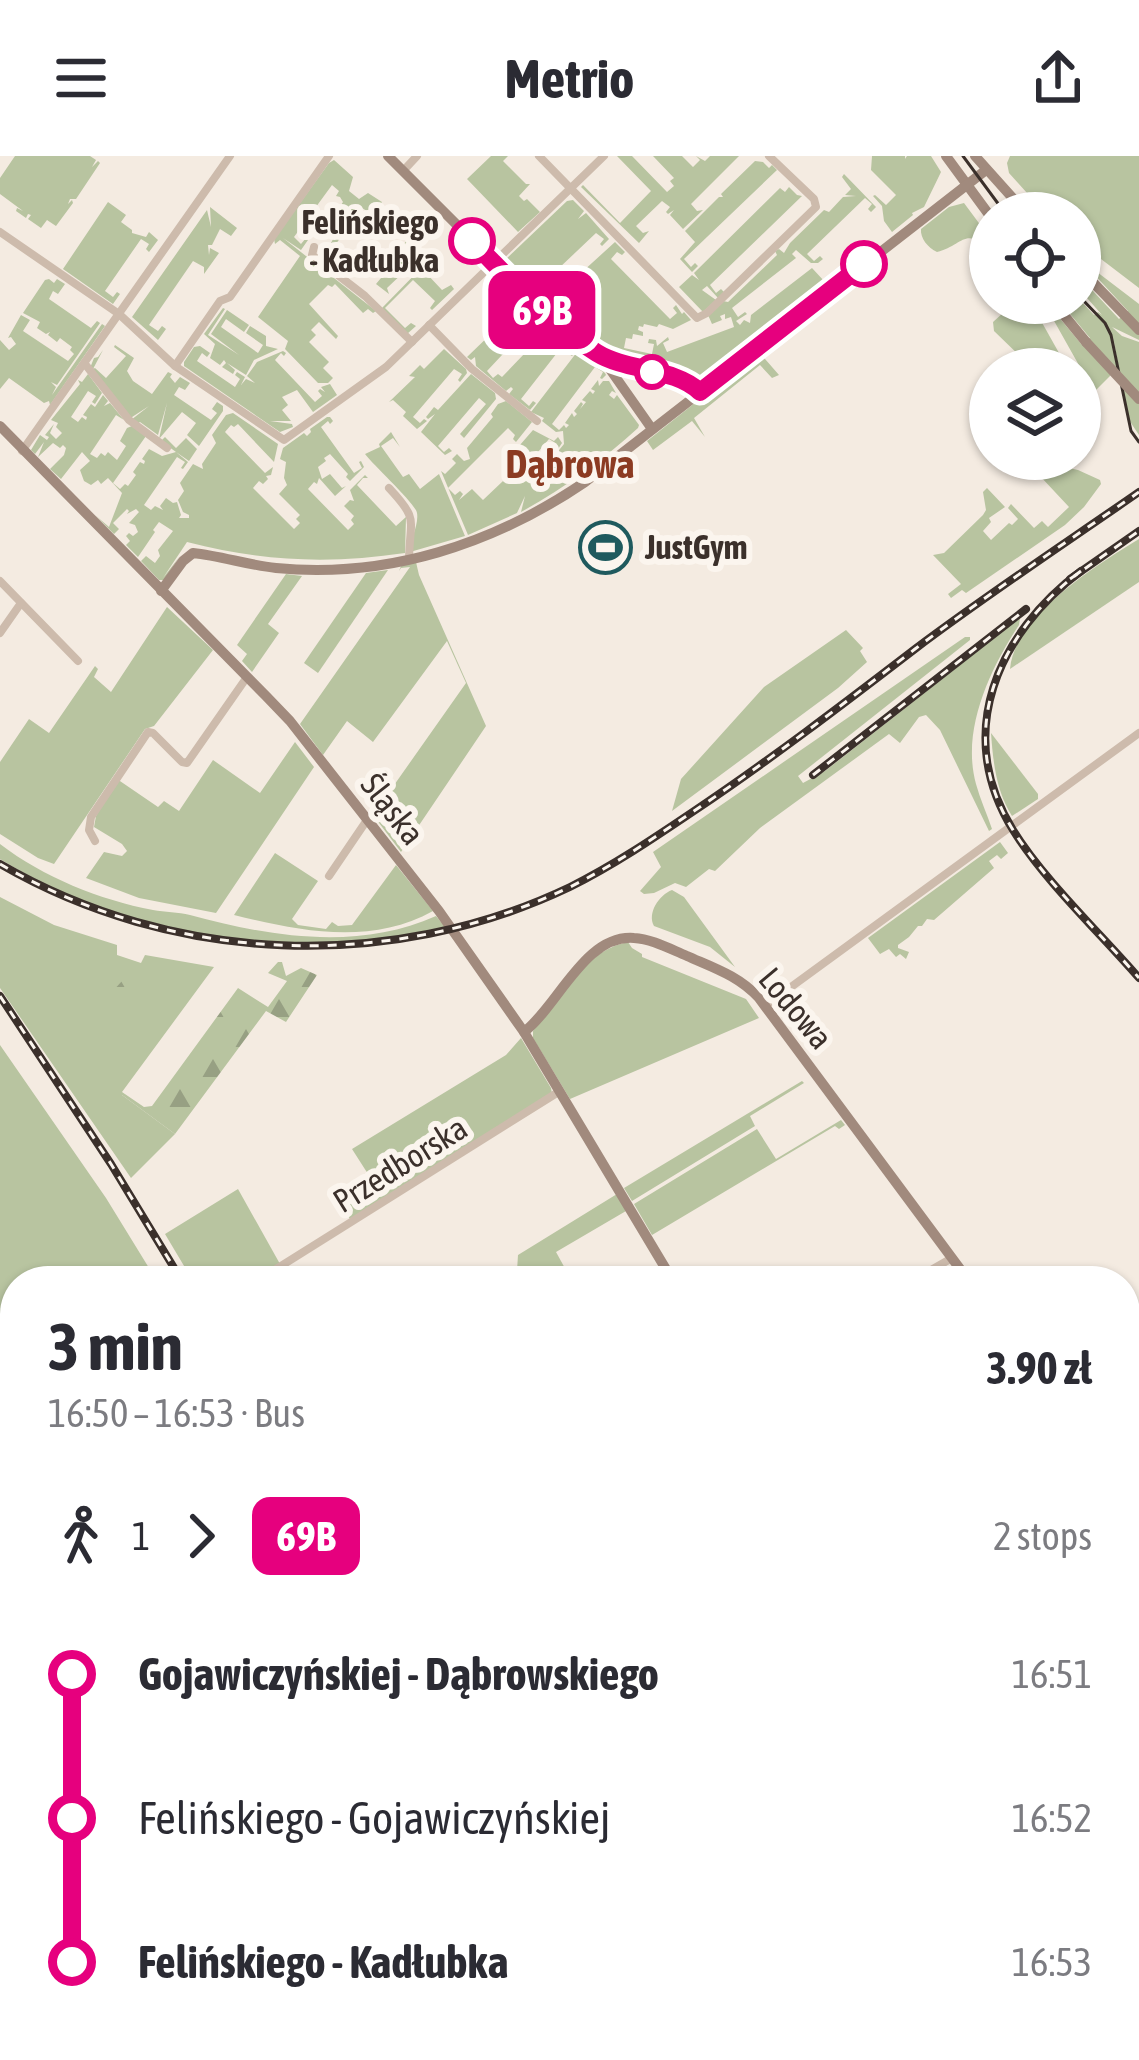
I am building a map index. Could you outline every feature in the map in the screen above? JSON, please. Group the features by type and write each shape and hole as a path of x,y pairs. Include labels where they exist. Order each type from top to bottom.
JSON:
{"street":[{"path":"22,451 230,156"},
{"path":"175,366 220,301 230,297 328,156"},
{"path":"388,156 542,310 599,355 652,429"},
{"path":"403,171 417,156"},
{"path":"539,156 697,318 707,314 816,207 770,156"},
{"path":"0,232 119,314 175,366 284,440 379,373 604,156"},
{"path":"946,156 973,192"},
{"path":"975,156 1006,192"},
{"path":"160,591 188,555 304,570 371,566 489,536 539,512 986,170"},
{"path":"314,247 312,255 365,296 412,342"},
{"path":"1101,291 1139,331"},
{"path":"1071,324 1139,399"},
{"path":"429,325 472,369 537,421"},
{"path":"599,355 687,382 700,392"},
{"path":"85,364 129,420 167,448"},
{"path":"615,377 626,364"},
{"name":"Śląska","path":"0,426 290,722 439,911 524,1032 664,1266"},
{"path":"389,488 410,510 409,560"},
{"path":"0,581 78,661"},
{"path":"0,633 21,604"},
{"path":"94,841 91,817 148,732 182,762 189,762 248,677"},
{"path":"765,1006 1139,733"},
{"path":"329,877 367,820"},
{"name":"Lodowa","path":"524,1032 592,953 623,938 658,944 733,976 765,1006 958,1266"},
{"name":"Przedborska","path":"282,1266 560,1091"},
{"path":"938,1266 952,1258"}],"green space":[{"path":"15,156 90,156 96,160 92,167 100,163 76,199 70,199 68,204 73,203 56,226 47,220 41,228 28,219 31,215 26,218 0,194 0,178"},
{"path":"491,156 508,156 503,161 530,184 519,196 540,212 518,232 467,179"},
{"path":"617,156 632,156 667,192 674,178 653,156 682,156 693,167 700,160 696,156 705,161 710,156 739,156 691,204 703,210 683,229 670,215 674,210 668,214 670,207 662,201 636,226 643,233 649,231 639,243 581,187 620,223 651,191"},
{"path":"872,156 931,156 941,172 924,207 892,232 873,196 886,205 896,195 871,170"},
{"path":"1010,156 1139,156 1139,288 1101,259 1101,192 1026,192 1009,173"},
{"path":"334,160 353,177 349,191 359,199 368,193 382,202 369,220 370,213 362,208 325,259 332,265 339,262 336,268 320,259 335,235 343,202 332,185 294,237 301,244 308,240 301,250 283,238 376,311 363,313 335,284 309,304 338,336 336,339 319,322 311,330 316,335 309,342 329,362 323,368 333,378 318,383 285,349 288,341 258,317 300,256 280,240 275,244 274,239"},
{"path":"755,161 777,170 684,259 691,267 698,266 692,272 680,259 695,242 685,231"},
{"path":"844,174 876,207 871,212 872,204 865,198 807,254 814,261 820,256 823,259 818,263 811,263 796,250 792,254 796,258 732,308 738,317 747,314 736,321 750,323 751,315 812,268 825,282 704,377 677,370 699,381 664,369 663,364 599,346 546,305 557,292 571,302 572,295 577,297 576,290 586,279 581,273 615,242 625,252 611,259 670,319 677,313 676,305 691,320 673,329 659,324 639,326 643,336 626,338 624,348 652,354 654,344 649,339 656,340 657,346 668,337 663,343 667,352 734,327 725,314 712,324 708,315 728,302 777,255 775,251 784,253 824,210 829,212 843,197 856,196 845,195 851,189"},
{"path":"789,187 802,196 710,285 716,293 724,292 718,298 707,286 702,290 716,300 703,312 679,287 692,275 699,280 694,273 780,188 785,192"},
{"path":"573,200 584,211 578,219 586,213 609,239 602,246 604,239 596,233 538,288 544,296 553,292 542,305 506,266 539,295 505,260"},
{"path":"108,202 126,215 121,222 132,233 146,237 149,232 158,240 149,252 149,244 141,239 105,291 113,297 120,294 113,304 63,269"},
{"path":"964,203 969,210 969,238 937,252 923,239 921,229 949,207"},
{"path":"210,207 237,228 231,236 220,229 208,245 209,255 210,248 219,253 204,274 204,267 193,261 149,325 158,331 162,326 166,329 158,340 132,317 207,210 211,227"},
{"path":"417,231 412,240 431,259 438,254 426,273 442,290 451,285 454,289 432,310 435,301 413,280 385,308 405,328 411,323 416,326 407,334 382,308 429,260 419,257 407,268 398,261 406,270 387,288 389,294 376,284"},
{"path":"1101,275 1139,304 1139,340 1112,327 1139,342 1139,435 1129,420 1113,337 1120,384 1111,375 1101,385 1101,348 1069,348 1056,324 1064,324 1082,345 1090,338 1078,324 1101,324 1101,300 1119,319 1128,311 1101,282"},
{"path":"49,279 65,284 49,299 91,328 100,323 57,385 51,382 56,387 52,395 105,326 50,405 9,378 0,389 0,340 9,350 16,344 8,338 21,315 30,320 23,331 68,361 74,354 72,347 60,338 57,342 50,332 37,328 40,322 23,313"},
{"path":"520,306 546,327 539,331 543,326 535,320 487,371 493,378 502,377 548,329 576,351 572,356 572,349 564,344 521,399 529,406 536,403 530,410 509,394 511,387 506,391 476,366 475,357 467,357"},
{"path":"223,308 208,335 239,355 211,334 227,310 249,325 244,332 226,319 221,327 258,353 263,345 246,333 250,326 266,336 266,346 278,349 254,360 246,375 227,363 235,370 233,374 222,367 224,360 220,365 210,358 215,344 204,334"},
{"path":"993,324 1043,324 1056,348 1012,348 994,331"},
{"path":"115,345 134,358 127,371 133,381 152,394 168,372 175,383 180,377 190,383 174,395 211,420 217,402 223,406 199,446 187,435 196,423 182,412 159,439 167,403 158,435 131,420 149,406 129,419 90,368 103,350 93,369 106,378 126,356"},
{"path":"194,347 210,353 207,357 202,353 197,361 235,387 240,379 237,372 245,377 241,385 246,379 255,383 247,376 257,362 283,351 284,356 281,353 275,360 315,402 322,396 320,389 325,392 321,387 330,384 337,395 313,412 297,390 282,397 288,405 282,410 291,421 270,421 293,427 280,432 184,366"},
{"path":"444,349 467,373 460,382 462,374 454,369 413,417 420,423 427,421 417,429 403,416 406,412 393,400 389,402 415,377 409,376 420,365 424,369"},
{"path":"577,352 605,373 606,375 600,378 603,372 595,367 552,424 559,430 566,428 572,413 574,417 581,402 580,409 586,402 582,400 595,391 591,389 598,380 599,386 609,381 616,393 609,395 614,399 617,395 639,425 552,494 521,512 525,496 517,513 468,535 448,488 455,495 463,494 459,500 472,489 483,500 503,481 502,471 533,430 554,441 558,437 562,443 556,452 557,444 549,439 522,471 530,478 536,475 532,486 540,474 536,471 543,462 547,465 564,444 563,431 556,432 531,412"},
{"path":"759,352 779,375 772,378 760,365 694,418 705,437 692,421 653,450 647,441"},
{"path":"88,374 102,393 95,404 96,396 88,391 71,417 86,420 83,415 91,404 95,407 103,395 108,401 104,406 110,403 124,420 116,415 90,454 97,458 108,452 117,460 126,446 120,441 127,428 132,426 146,436 113,483 120,489 128,486 149,449 162,456 176,452 188,462 183,469 185,462 177,457 144,505 151,510 155,506 163,510 160,506 166,498 177,502 179,518 189,518 178,500 184,491 180,483 193,464 203,469 216,443 212,435 226,415 233,413 278,444 274,462 238,424 225,432 265,473 273,467 268,479 253,488 294,529 300,515 279,494 287,485 286,462 280,459 283,448 330,417 333,421 321,427 354,473 362,468 359,462 364,467 350,481 330,454 318,467 322,479 330,474 342,488 346,486 335,496 319,478 308,489 348,530 354,516 344,506 354,501 350,490 365,475 368,478 357,485 396,526 406,517 405,553 297,559 187,542 164,580 159,580 141,561 146,556 155,563 158,550 173,531 159,522 138,557 126,545 130,541 126,536 138,532 129,523 139,512 127,514 127,509 113,523 119,529 114,534 95,515 109,527 122,493 108,478 101,484 84,481 80,470 90,461 82,452 61,479 50,469 64,455 63,445 53,443 38,457 44,442 35,454 31,450 40,435 47,440 45,435 54,424 50,433 56,439 62,433 51,420 80,384 78,380 82,382"},
{"path":"471,374 496,399 464,438 460,434 486,404 479,398 438,446 444,452 452,451 445,455 421,432 435,414 426,417 434,407 438,410"},
{"path":"506,401 532,422 516,442 508,428 448,488 441,471 445,474 456,463 452,459 457,454 464,461 470,459 467,448 498,404"},
{"path":"391,432 400,447 393,438 381,446 403,477 409,474 420,489 439,474 465,536 410,552 417,513 365,454 380,447"},
{"path":"165,437 176,448 186,438 197,449 189,461 161,441"},
{"path":"1044,480 1100,480 1084,507 1065,525 966,593 962,590 951,598 948,594 961,584 933,555 944,553 983,515 987,488 1005,507 989,518 983,531 991,540 1018,519 1008,508 1011,504 1034,528 1042,521 1048,527 1069,507"},
{"path":"1139,539 1139,582 1010,669 1015,649 1042,611 1081,577"},
{"path":"416,562 486,726 401,852 373,815 466,683 447,641 373,742 347,721 323,755 300,724 410,567 399,571 401,566"},
{"path":"388,570 318,673 304,663 366,573"},
{"path":"286,574 302,576 268,624 279,633 252,672 242,661 247,654 237,645"},
{"path":"167,607 213,650 154,726 145,729 54,864 38,858 0,834 0,762 29,719 49,733 95,666 94,677 111,692"},
{"path":"1020,618 989,680 972,743 976,784 992,829 989,831 940,730 926,715 919,717 900,743 889,734 760,828 715,871 709,869 686,887 675,883 654,893 640,891 661,867 653,852 970,637 798,776 803,783 825,771"},
{"path":"846,630 863,648 860,651 867,662 672,811 681,779 764,687"},
{"path":"991,733 1038,794 1038,799 1012,816 999,786"},
{"path":"295,742 314,767 216,913 139,898 86,878 104,852 122,856 127,851 94,827 117,779 158,807 164,801 179,811 213,760 260,793"},
{"path":"1000,842 1008,853 989,861 994,868 898,945 909,952 906,959 889,949 880,954 868,938"},
{"path":"0,844 53,877 93,893 133,906 251,929 345,937 376,934 436,916 445,927 317,944 222,938 129,917 84,901 0,859"},
{"path":"275,853 318,881 292,919 298,925 326,929 332,922 352,925 396,865 433,911 409,922 359,932 309,930 234,915"},
{"path":"672,890 684,897 735,967 710,947 654,926 656,905"},
{"path":"0,897 54,925 117,945 117,955 141,963 145,955 214,967 122,1092 175,1134 131,1178 0,988"},
{"path":"628,942 642,957 746,999 759,1018 570,1099 533,1031 586,965"},
{"path":"278,962 286,976 301,968 317,975 286,1022 266,1011 175,1134 122,1095 144,1107 152,1106 238,988 268,1007 287,981 268,973"},
{"path":"135,967 174,967 131,1016 120,1010 110,994"},
{"path":"521,1038 552,1094 350,1219 334,1194 368,1174 352,1149 506,1055"},
{"path":"0,1045 148,1266 0,1266"},
{"path":"802,1081 750,1116 755,1126 632,1201 624,1188"},
{"path":"841,1120 845,1125 839,1129 835,1126 652,1235 634,1204 757,1129 776,1159"},
{"path":"238,1189 280,1264 184,1266 165,1234"},
{"path":"617,1194 626,1211 556,1252 564,1266 517,1266 518,1255"}],"tram line":[{"path":"963,156 990,192"},
{"path":"1101,319 1111,335 1131,431 1139,442"}],"railway":[{"path":"0,864 66,897 136,922 208,938 282,945 356,944 429,934 501,915 570,887 664,831 1139,492"},
{"path":"1070,579 1139,531"},
{"path":"1081,571 1027,624 1007,655 993,687 986,722 987,757 995,794 1026,849 1139,978"},
{"path":"813,775 1026,609"},
{"path":"0,996 173,1266"}],"bus line":[{"name":"69B","path":"472,241 542,310 599,355 687,382 700,392 864,264"}],"place":[{"name":"Felińskiego - Kadłubka","path":"472,241"},
{"name":"JustGym","path":"606,547"}],"district":[{"name":"Dąbrowa","path":"570,464"}]}
